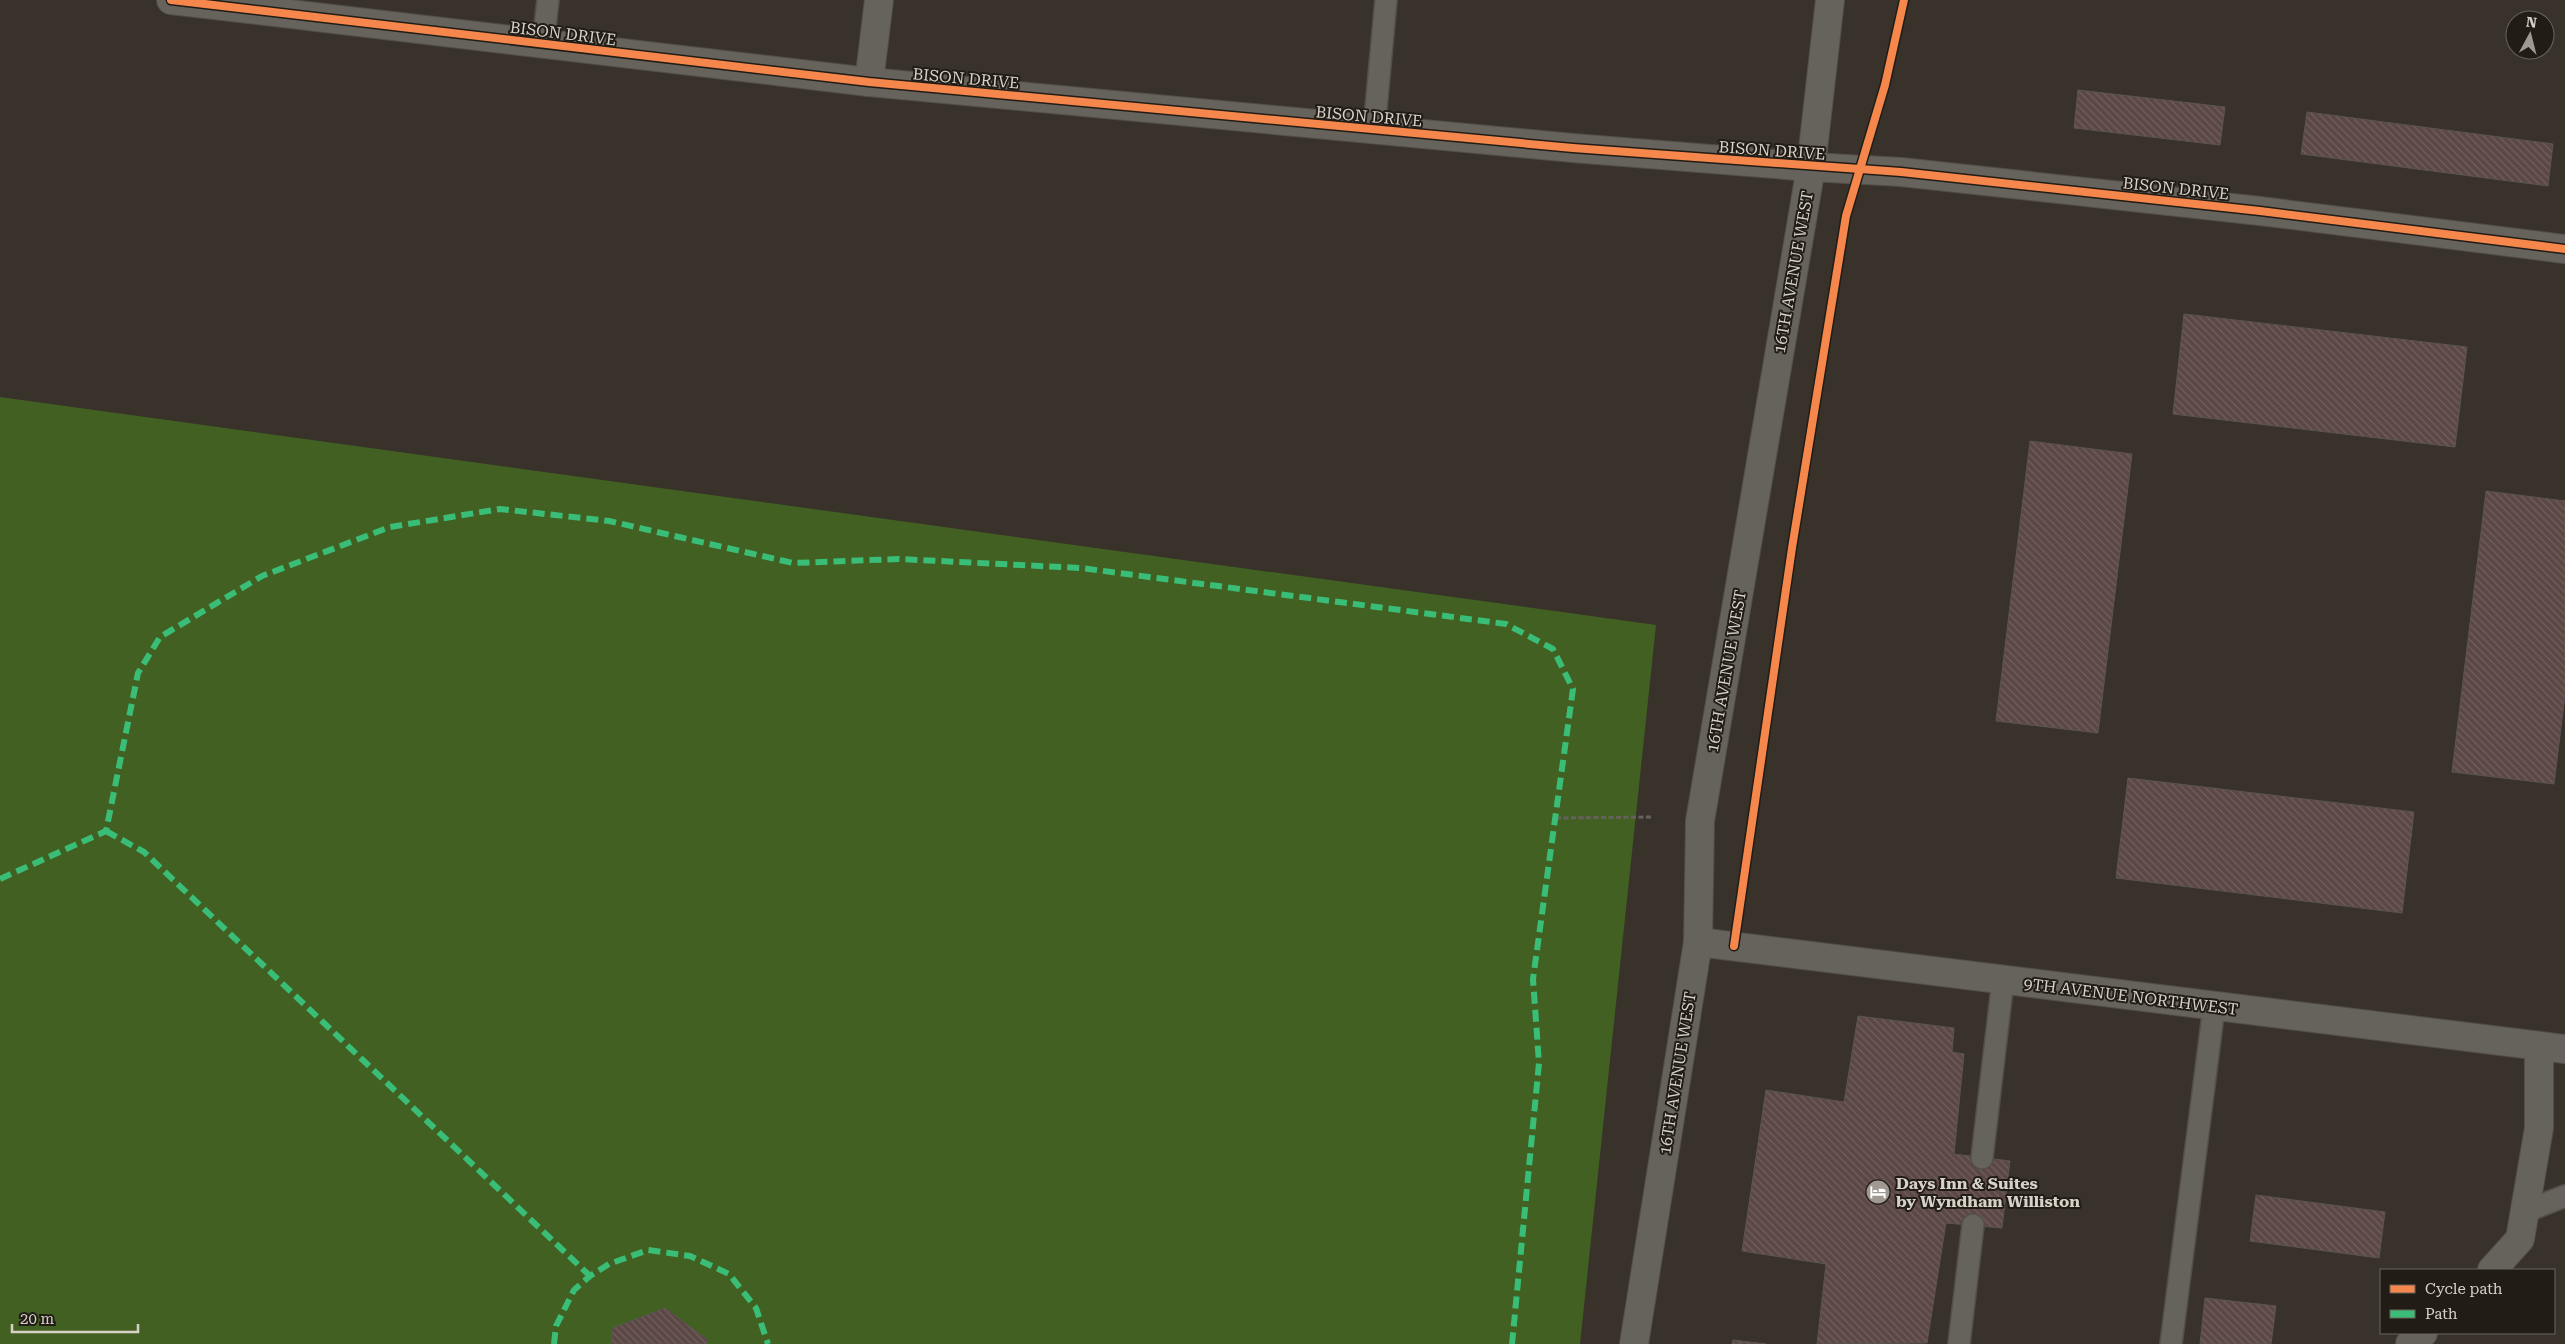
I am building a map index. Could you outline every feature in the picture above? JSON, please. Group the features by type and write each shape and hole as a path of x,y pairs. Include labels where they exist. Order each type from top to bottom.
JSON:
{"street":[{"name":"BISON DRIVE","path":"171,0 869,82 1374,130 1811,167 1901,172 2260,211 2565,249"},
{"path":"869,82 879,0"},
{"name":"16TH AVENUE WEST","path":"1634,1344 1698,942 1700,821 1811,167 1830,0"},
{"name":"9TH AVENUE NORTHWEST","path":"1698,942 2552,1048"},
{"path":"2493,1269 2520,1239 2552,1048"},
{"path":"2410,1344 2422,1334"}],"lane":[{"path":"543,45 548,0"},
{"path":"1374,130 1386,0"},
{"path":"1982,1158 2003,980"},
{"path":"2171,1344 2214,1006"},
{"path":"2524,1212 2564,1199"},
{"path":"1958,1344 1973,1225"}],"path":[{"path":"1556,818 1652,817"}],"green space":[{"path":"0,397 1656,625 1580,1344 0,1344"}],"building":[{"path":"2078,90 2225,107 2220,145 2074,128"},
{"path":"2307,112 2553,144 2548,186 2301,154"},
{"path":"2184,314 2467,347 2455,447 2173,414"},
{"path":"2030,441 2132,454 2098,733 1996,721"},
{"path":"2486,491 2565,501 2565,695 2554,784 2452,772"},
{"path":"2128,778 2414,812 2402,913 2116,878"},
{"name":"Days Inn & Suites by Wyndham Williston","path":"1858,1016 1954,1028 1952,1052 1964,1054 1954,1154 2010,1161 2002,1228 1946,1223 1927,1343 1817,1344 1826,1264 1742,1251 1766,1090 1844,1102"},
{"path":"2256,1195 2385,1212 2379,1258 2250,1241"},
{"path":"2205,1298 2276,1306 2271,1344 2200,1344"},
{"path":"665,1308 708,1340 707,1344 611,1344 613,1328"},
{"path":"1733,1340 1766,1344 1732,1344"}],"marked path":[{"path":"0,879 106,831 138,673 160,637 262,576 390,527 500,509 609,521 793,563 899,559 1081,568 1506,624 1553,649 1573,689 1533,979 1539,1063 1512,1344"},
{"path":"106,831 144,852 590,1276"},
{"path":"554,1344 556,1326 574,1290 590,1276 609,1264 648,1250 690,1256 729,1274 756,1308 768,1344"}],"cycle path":[{"path":"171,0 869,82 1573,148 1901,172 2260,211 2565,249"},
{"path":"1734,946 1792,548 1846,216 1885,85 1904,0"}],"place":[{"name":"Days Inn & Suites by Wyndham Williston","path":"1878,1192"}]}
